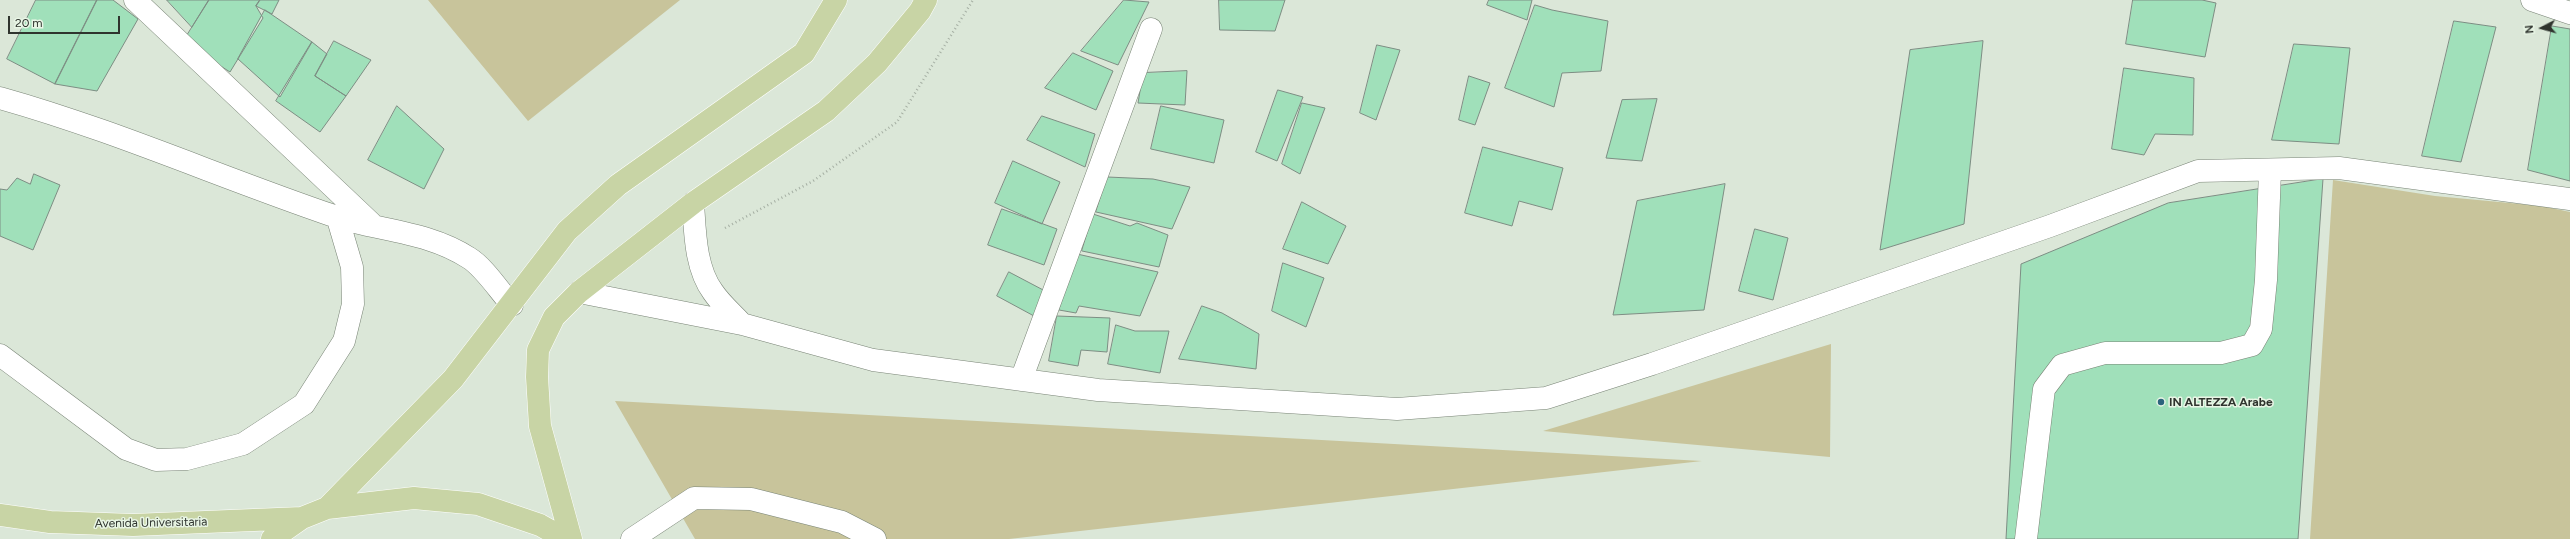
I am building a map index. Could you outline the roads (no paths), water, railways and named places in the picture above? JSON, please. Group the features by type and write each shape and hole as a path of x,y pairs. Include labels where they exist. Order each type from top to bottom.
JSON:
{"main road":[{"path":"327,508 453,379 512,305 567,231 618,185 804,54 836,0"},
{"path":"571,539 540,426 537,377 538,350 554,317 579,292 693,203 826,112 877,63 920,11 926,0"},
{"path":"272,539 302,518 327,508 414,498 478,504 540,525 565,539"},
{"name":"Avenida Universitaria","path":"0,515 50,522 133,525 302,518"}],"street":[{"path":"135,0 370,224"},
{"path":"2532,0 2570,13"},
{"path":"1021,380 1152,29"},
{"path":"0,98 69,118 242,184 337,216 431,239 470,258 512,305"},
{"path":"579,292 742,324 873,360 1098,390 1396,410 1546,398 1652,364 2050,226 2198,171 2339,168 2570,198"},
{"path":"2026,539 2044,389 2062,365 2105,353 2221,353 2252,345 2261,329 2270,170"},
{"path":"693,203 696,243 703,269 712,292 742,324"},
{"path":"0,355 126,449 156,460 187,459 243,444 304,404 344,341 353,304 352,267 337,216"},
{"path":"632,539 694,498 750,499 842,522 876,539"}],"place":[{"name":"IN ALTEZZA Arabe","path":"2161,402"}]}
